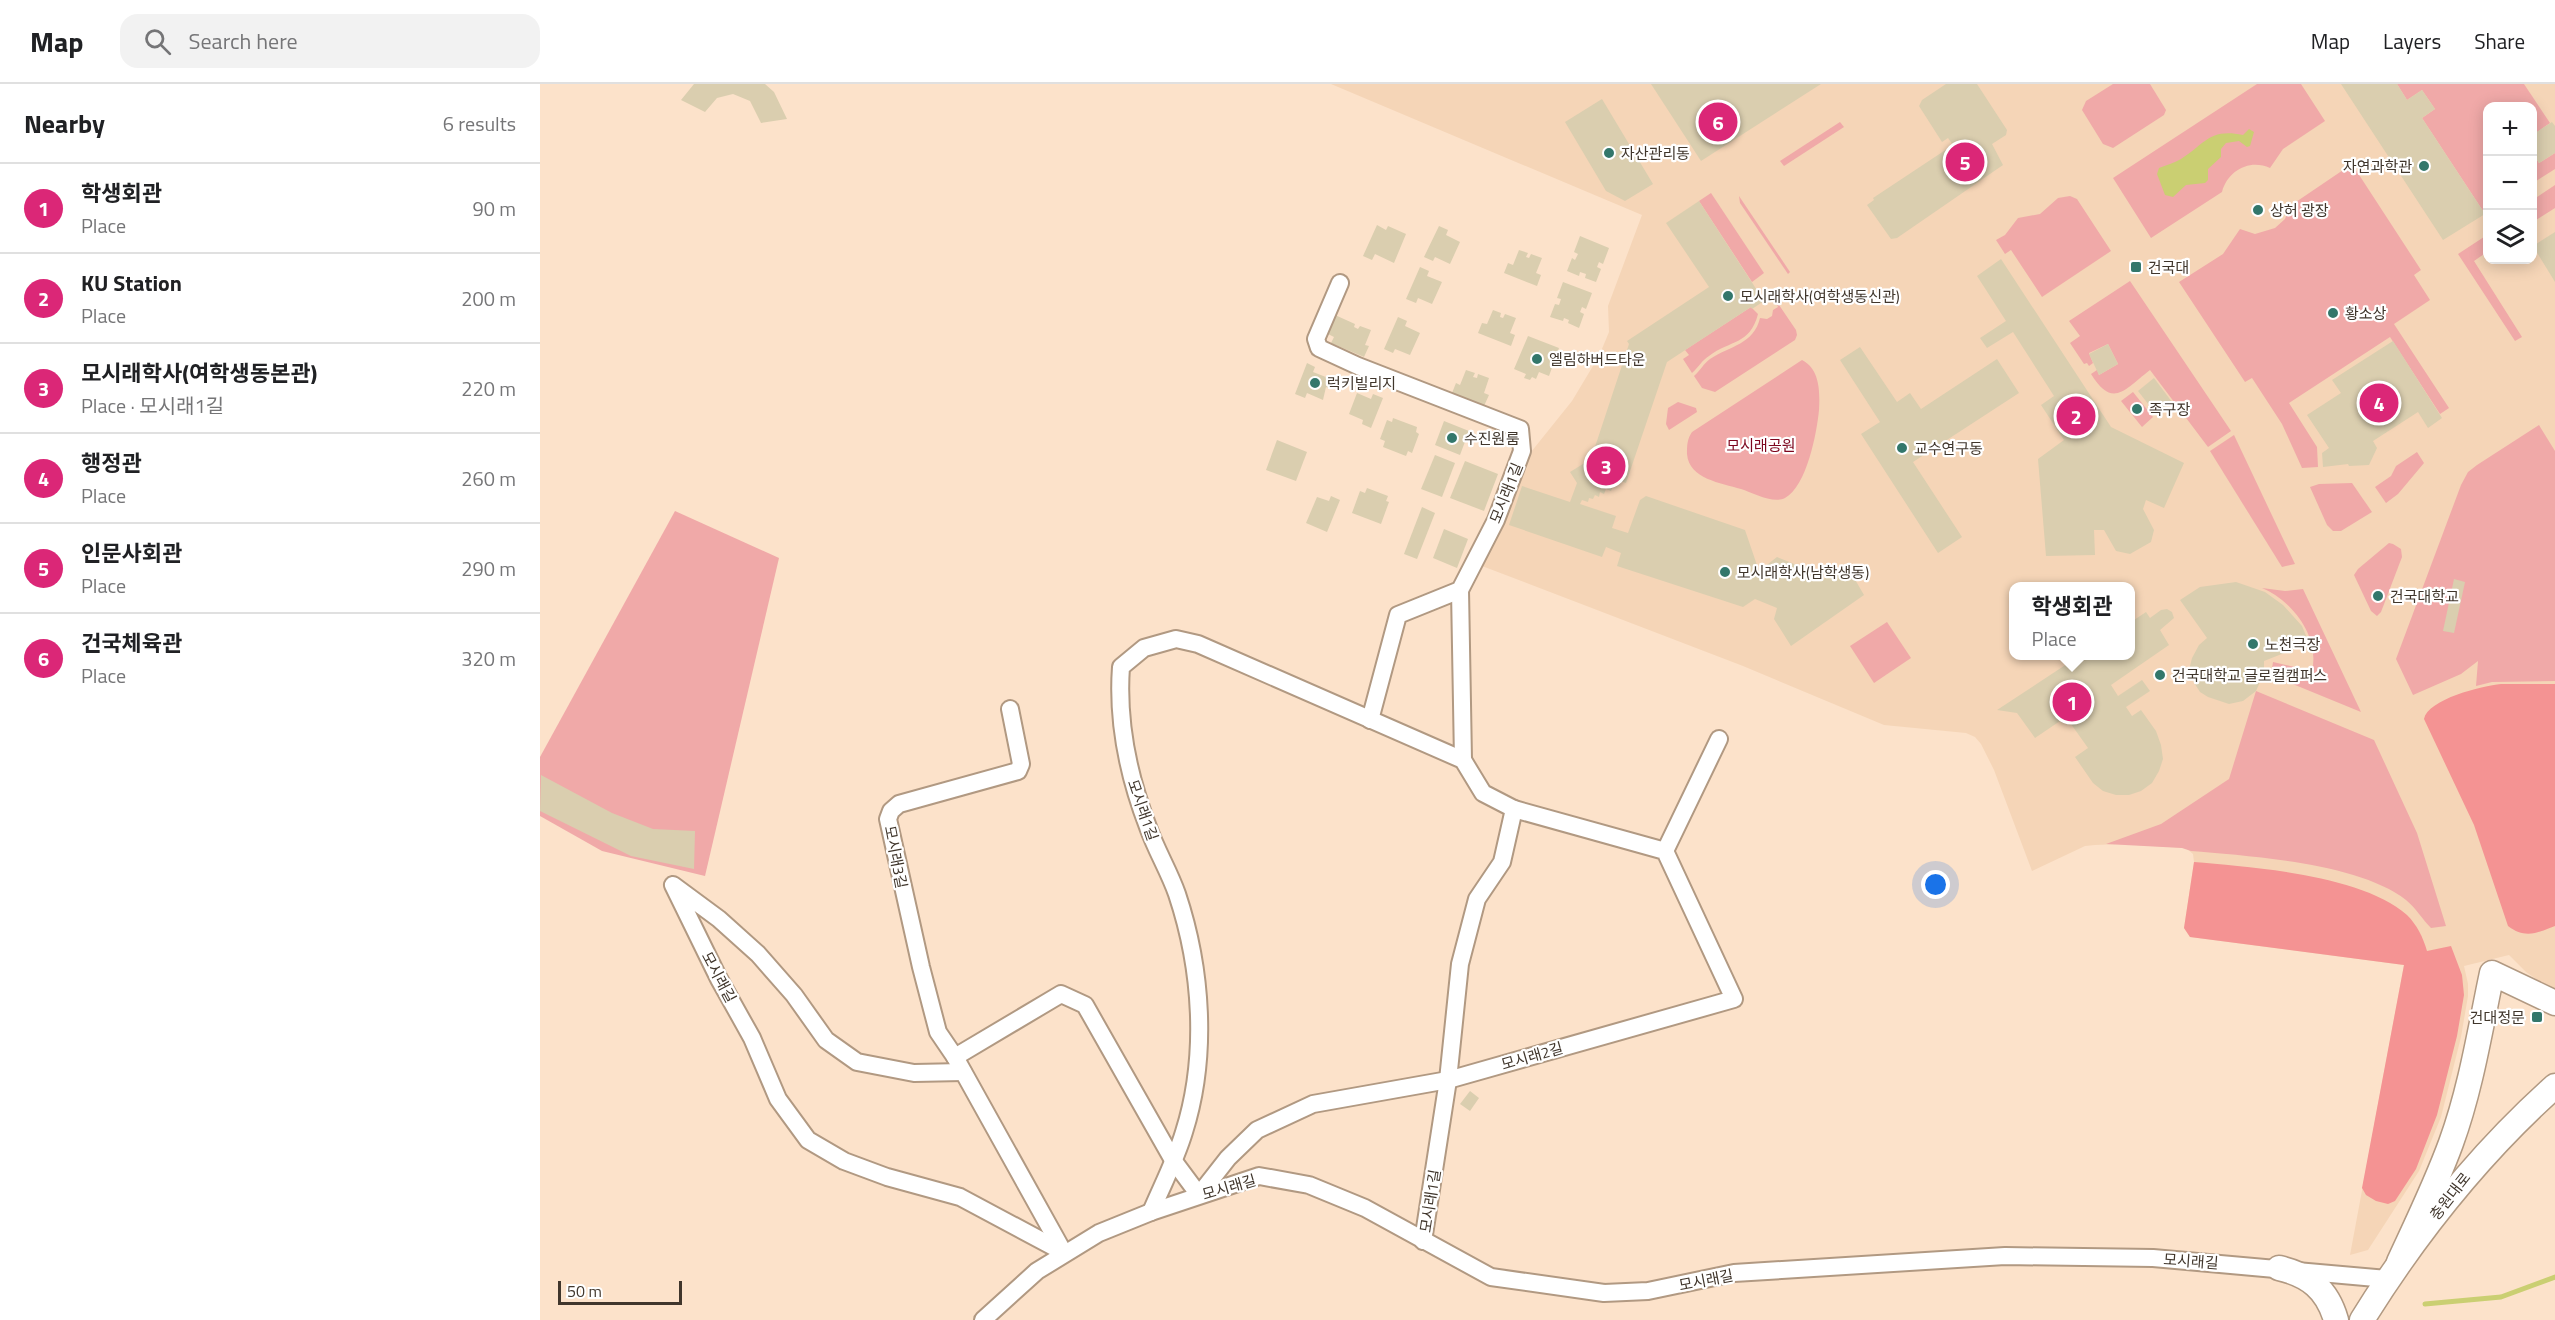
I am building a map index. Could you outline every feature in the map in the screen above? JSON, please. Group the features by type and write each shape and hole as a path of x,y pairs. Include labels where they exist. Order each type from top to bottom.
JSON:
{"street":[{"name":"모시래1길","path":"1340,283 1316,339 1319,348 1358,366 1520,429 1522,451 1496,520 1460,590"},
{"path":"1370,720 1398,615 1460,590 1463,760 1483,793 1514,809 1665,851 1719,739"},
{"name":"모시래1길","path":"1150,1212 1184,1132 1199,1072 1199,1011 1189,938 1177,893 1148,828 1125,753 1119,697 1121,667 1144,648 1176,639 1198,644 1463,760"},
{"name":"모시래3길","path":"1010,709 1021,764 1018,771 899,804 888,819 918,957 938,1032 955,1057 1064,1253"},
{"name":"모시래1길","path":"1423,1241 1448,1080 1460,964 1477,899 1502,862 1514,809"},
{"name":"모시래2길","path":"1199,1195 1228,1158 1257,1130 1313,1104 1448,1080 1734,999 1665,851"},
{"name":"모시래길","path":"963,1072 914,1073 857,1062 826,1040 794,995 758,954 719,919 673,885 719,979 752,1038 778,1099 808,1140 855,1165 887,1177 960,1197 1064,1253"},
{"path":"2393,1271 2438,1176 2459,1119 2474,1061 2492,973 2555,1003"},
{"path":"955,1057 1062,994 1085,1005 1173,1160 1199,1195"},
{"name":"충원대로","path":"2362,1320 2393,1271 2460,1181 2517,1120 2555,1086"},
{"name":"모시래길","path":"983,1320 1037,1271 1099,1233 1150,1212 1258,1176 1309,1185 1365,1208 1491,1277 1604,1293 1648,1291 1734,1273 2005,1256 2153,1258 2279,1268 2393,1271"},
{"path":"2279,1268 2301,1273 2311,1280 2328,1302 2337,1320"}],"shaded area":[{"name":"건국대학교 글로컬캠퍼스","path":"1331,84 2555,84 2555,992 2526,972 2509,955 2464,966 2468,996 2461,1037 2441,1117 2419,1171 2368,1250 2350,1255 2404,965 2190,937 2184,928 2194,862 2193,854 2186,848 2120,844 2085,846 2032,871 1994,770 1975,737 1966,733 1884,725 1743,666 1482,566 1480,563 1519,467 1572,401 1599,356 1609,332 1608,306 1642,215"},
{"path":"2249,129 2254,132 2250,146 2247,147 2239,141 2226,143 2221,149 2221,157 2208,169 2208,180 2205,183 2186,185 2173,197 2165,195 2157,174 2159,168 2181,159 2208,139 2222,134 2243,135"},
{"path":"2501,684 2555,684 2555,926 2531,934 2514,930 2508,926 2474,825 2424,719 2435,705 2445,700 2469,691"},
{"path":"2194,862 2306,875 2363,891 2387,901 2407,915 2424,941 2427,951 2451,946 2462,975 2464,995 2457,1036 2437,1115 2416,1169 2395,1201 2388,1204 2376,1201 2366,1195 2362,1188 2404,965 2190,937 2184,928"}],"green space":[{"path":"2113,84 2150,84 2166,110 2164,115 2113,148 2103,144 2082,110 2086,101"},
{"path":"2257,84 2301,84 2325,121 2283,149 2270,168 2255,165 2241,168 2229,178 2222,192 2151,238 2113,178"},
{"path":"2397,84 2524,84 2536,102 2483,102 2483,211 2422,118 2435,109 2422,90 2407,100"},
{"path":"2537,104 2550,123 2537,132"},
{"path":"1840,122 1844,127 1784,166 1780,161"},
{"path":"2555,153 2555,169 2537,180 2537,160 2539,163"},
{"path":"2352,164 2421,270 2414,275 2430,300 2394,324 2449,408 2440,414 2390,337 2289,403 2317,447 2318,467 2302,468 2282,424 2252,378 2245,382 2179,282 2223,254 2240,229 2255,234 2275,228 2285,219 2290,206"},
{"path":"2555,185 2555,208 2537,219 2537,210 2537,197"},
{"path":"1711,193 1764,273 1752,282 1699,201"},
{"path":"1739,196 1790,272 1788,274 1740,203"},
{"path":"2070,196 2077,199 2111,251 2042,297 2011,250 2005,254 1996,240 2005,235 2018,218 2040,214 2058,198"},
{"path":"2483,238 2483,255 2474,261 2522,337 2515,341 2458,254"},
{"path":"2130,281 2231,431 2208,447 2150,370 2119,393 2106,391 2091,374 2097,370 2099,375 2118,364 2108,344 2089,353 2093,363 2089,366 2087,363 2084,364 2070,343 2080,336 2069,321"},
{"path":"1775,299 1796,330 1795,340 1715,392 1702,388 1694,376 1710,359 1747,339 1757,327 1760,318 1767,319 1772,316 1773,310 1778,307"},
{"path":"1751,307 1758,314 1745,337 1717,351 1692,373 1683,359 1689,355 1685,350"},
{"name":"모시래공원","path":"1802,360 1816,375 1819,410 1810,458 1793,492 1780,500 1769,499 1707,479 1693,469 1687,454 1688,440 1692,432"},
{"name":"족구장","path":"2133,392 2153,417 2142,427 2121,401"},
{"path":"1678,402 1696,408 1697,412 1669,430 1666,424 1668,408"},
{"path":"2539,425 2555,451 2555,681 2492,682 2476,686 2478,661 2461,674 2413,695 2396,659 2461,485 2468,472 2477,465"},
{"path":"2234,435 2295,564 2282,567 2210,451"},
{"path":"2417,452 2424,463 2398,494 2386,503 2375,487 2391,476 2396,466"},
{"path":"2352,483 2372,512 2341,531 2333,531 2327,525 2310,487 2319,484"},
{"path":"675,511 779,558 705,876 602,851 540,816 540,757"},
{"path":"2389,543 2401,549 2402,557 2381,612 2377,616 2371,611 2354,575"},
{"path":"2262,588 2285,591 2303,589 2361,712 2271,675 2273,662 2312,671 2312,646 2308,633 2294,611"},
{"path":"1887,622 1911,658 1874,683 1850,646"},
{"path":"2256,691 2374,740 2417,833 2446,926 2431,928 2410,903 2386,887 2361,877 2333,870 2273,859 2191,851 2182,848 2106,844 2161,824 2229,779"}],"building":[{"path":"694,84 765,84 774,92 787,119 761,123 750,101 733,94 717,98 705,112 681,100"},
{"path":"1651,84 1821,84 1701,161"},
{"path":"1946,84 1977,84 2007,130 2006,135 1992,144 2003,165 1897,238 1891,239 1867,205 1874,200 1873,198 1953,145 1948,138 1942,142 1919,106 1922,100"},
{"name":"자연과학관","path":"2341,84 2397,84 2407,100 2422,90 2435,109 2422,118 2483,211 2483,215 2443,240"},
{"name":"자산관리동","path":"1602,99 1653,184 1625,201 1606,191 1565,122"},
{"path":"2552,122 2555,126 2555,153 2539,163 2537,160 2537,132"},
{"path":"1699,201 1764,301 1752,309 1751,307 1667,362 1626,483 1615,479 1611,491 1606,489 1604,494 1600,492 1599,497 1595,495 1593,499 1589,498 1588,502 1582,500 1580,504 1616,516 1612,528 1628,533 1640,500 1646,496 1745,530 1759,571 1777,557 1817,573 1821,581 1846,564 1864,595 1791,646 1774,619 1777,608 1755,599 1743,607 1617,566 1621,553 1606,547 1602,557 1509,525 1522,486 1570,502 1577,483 1570,472 1591,459 1629,344 1627,341 1709,287 1666,223"},
{"path":"1377,225 1386,230 1388,226 1406,234 1394,263 1375,254 1372,260 1363,256"},
{"path":"1439,226 1448,230 1446,235 1460,242 1450,264 1435,257 1433,261 1424,257"},
{"path":"2555,232 2555,282 2537,253 2537,243"},
{"path":"1580,236 1609,248 1603,264 1599,262 1597,267 1601,269 1596,282 1585,278 1586,274 1580,272 1579,276 1567,271 1572,258 1575,260 1578,254 1574,252"},
{"path":"1519,250 1528,253 1526,257 1529,258 1531,254 1542,258 1536,273 1541,275 1537,286 1504,273 1508,263 1513,265"},
{"path":"2001,259 2111,427 2184,463 2164,508 2146,500 2143,509 2154,530 2151,542 2130,554 2116,551 2104,530 2094,530 2095,555 2046,556 2038,459 2064,440 2041,405 2054,396 2013,332 1987,348 1980,338 2006,321 1977,276"},
{"path":"1420,267 1429,271 1427,276 1442,282 1432,304 1418,298 1416,303 1406,299"},
{"path":"1563,282 1592,293 1586,309 1582,307 1580,312 1584,314 1579,328 1568,323 1569,320 1564,318 1563,321 1550,317 1555,304 1559,305 1561,299 1557,298"},
{"path":"1493,310 1501,313 1500,317 1503,318 1505,314 1516,318 1510,333 1515,335 1511,346 1478,333 1482,323 1487,324"},
{"path":"1335,315 1355,324 1354,327 1358,329 1360,326 1371,330 1365,345 1369,346 1364,357 1331,343 1334,337 1328,334"},
{"path":"1398,317 1407,321 1405,326 1420,333 1410,355 1395,349 1393,353 1384,349"},
{"name":"엘림하버드타운","path":"1528,336 1559,348 1549,376 1539,372 1536,379 1532,377 1530,380 1524,378 1526,374 1514,369"},
{"path":"2393,341 2442,418 2428,428 2418,412 2373,441 2377,448 2369,465 2349,466 2348,464 2323,467 2322,453 2329,448 2307,415 2341,393 2332,380"},
{"path":"2108,344 2118,364 2099,375 2089,354"},
{"name":"교수연구동","path":"1860,347 1897,402 1910,393 1921,409 1997,359 2019,393 1913,462 1962,537 1938,553 1861,434 1880,422 1840,360"},
{"name":"럭키빌리지","path":"1307,363 1315,367 1313,372 1331,379 1328,388 1326,387 1323,400 1307,393 1305,398 1295,394"},
{"path":"1466,370 1475,373 1473,377 1477,378 1478,374 1489,378 1484,393 1489,395 1484,406 1452,393 1456,383 1460,385"},
{"path":"2154,378 2172,402 2156,414 2138,391"},
{"path":"1357,393 1371,399 1373,394 1383,398 1371,428 1362,424 1363,420 1349,414"},
{"path":"1393,418 1417,427 1416,432 1419,434 1412,453 1408,451 1406,456 1383,447 1385,441 1380,439 1387,420 1392,422"},
{"name":"수진원룸","path":"1444,421 1469,431 1460,455 1435,445"},
{"path":"1277,440 1307,452 1296,481 1266,470"},
{"path":"1435,455 1455,463 1442,497 1421,489"},
{"path":"1465,461 1498,474 1484,511 1450,498"},
{"path":"1367,488 1388,496 1386,501 1389,502 1381,524 1352,513 1360,491 1365,493"},
{"path":"1331,496 1340,500 1327,532 1306,523 1317,497 1329,501"},
{"path":"1422,507 1435,513 1417,559 1404,554"},
{"path":"1444,529 1468,539 1457,568 1433,558"},
{"path":"2454,579 2465,582 2454,633 2443,631"},
{"name":"노천극장","path":"2236,582 2265,592 2283,605 2302,626 2309,643 2264,661 2264,673 2256,691 2243,701 2229,704 2200,692 2193,681 2190,666 2192,658 2199,645 2207,638 2180,600 2200,587"},
{"path":"2167,609 2172,612 2174,618 2160,630 2169,645 2111,685 2118,696 2142,680 2150,691 2126,707 2132,716 2141,710 2156,731 2161,745 2163,759 2159,771 2152,783 2141,791 2129,795 2116,795 2103,791 2093,783 2075,757 2088,748 2066,717 2035,738 2017,713 1997,710 2073,660 2135,660 2135,619 2146,612 2150,618 2161,610"},
{"path":"541,775 612,813 653,829 695,831 694,869 631,856 540,811"},
{"path":"1470,1091 1479,1098 1470,1111 1460,1104"}],"waterway":[{"path":"2425,1304 2501,1297 2555,1277"}],"place":[{"name":"건국체육관","path":"1718,122"},
{"name":"자산관리동","path":"1609,153"},
{"name":"인문사회관","path":"1965,162"},
{"name":"자연과학관","path":"2424,166"},
{"name":"상허 광장","path":"2258,210"},
{"name":"건국대","path":"2136,267"},
{"name":"모시래학사(여학생동신관)","path":"1728,296"},
{"name":"황소상","path":"2333,313"},
{"name":"엘림하버드타운","path":"1537,359"},
{"name":"럭키빌리지","path":"1315,383"},
{"name":"행정관","path":"2379,403"},
{"name":"족구장","path":"2137,409"},
{"name":"KU Station","path":"2076,416"},
{"name":"수진원룸","path":"1452,438"},
{"name":"교수연구동","path":"1902,448"},
{"name":"모시래학사(여학생동본관)","path":"1606,466"},
{"name":"모시래학사(남학생동)","path":"1725,572"},
{"name":"건국대학교","path":"2378,596"},
{"name":"노천극장","path":"2253,644"},
{"name":"건국대학교 글로컬캠퍼스","path":"2160,675"},
{"name":"학생회관","path":"2072,702"},
{"name":"건대정문","path":"2537,1017"}]}
